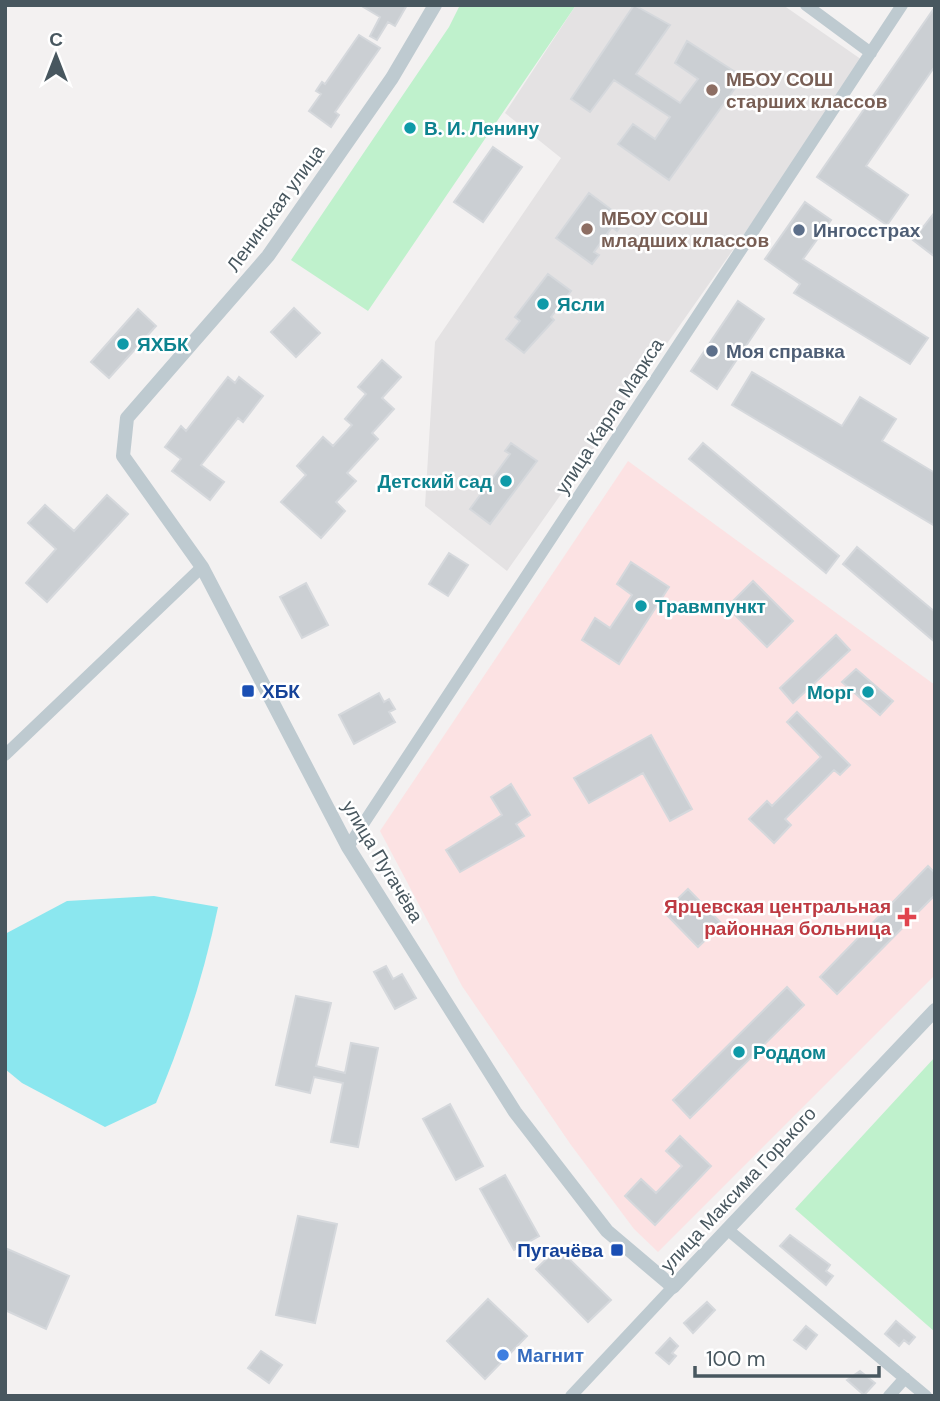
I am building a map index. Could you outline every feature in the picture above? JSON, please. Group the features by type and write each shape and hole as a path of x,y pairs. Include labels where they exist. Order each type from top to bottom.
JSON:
{"street":[{"name":"Ленинская улица","path":"127,418 268,256 392,78 435,5"},
{"path":"806,5 872,53"},
{"name":"улица Карла Маркса","path":"348,847 902,5"},
{"name":"улица Пугачёва","path":"127,418 124,457 202,567 348,847 516,1112 607,1231 673,1287"},
{"path":"5,755 202,567"},
{"name":"улица Максима Горького","path":"571,1396 935,1010"},
{"path":"727,1229 926,1396"},
{"path":"889,1396 905,1378"}],"shaded area":[{"path":"576,5 783,5 865,62 507,571 425,506 435,342 561,158 505,113"},
{"path":"628,461 935,685 935,975 658,1252 634,1229 571,1145 462,986 380,831"}],"green space":[{"path":"460,5 576,5 368,311 291,260 449,27"},
{"path":"935,1057 935,1332 795,1209"}],"water":[{"path":"154,896 218,907 192,1006 156,1103 105,1127 22,1083 5,1069 5,934 67,901"}],"building":[{"path":"360,5 407,5 395,26 388,22 377,40 370,36 380,17"},
{"name":"МБОУ СОШ старших классов","path":"634,5 670,25 636,74 680,103 698,79 675,63 687,41 743,77 669,180 618,144 633,124 655,139 670,117 614,80 590,112 571,99"},
{"path":"935,7 935,66 866,166 908,195 887,225 817,177"},
{"path":"359,35 380,48 335,112 339,115 331,127 309,111 321,94 316,91 322,82 325,84"},
{"path":"493,147 522,167 483,222 454,202"},
{"name":"МБОУ СОШ младших классов","path":"589,193 625,220 617,231 612,227 594,252 599,255 592,264 556,238"},
{"path":"805,202 831,220 803,259 928,338 910,364 794,293 800,284 765,259"},
{"path":"935,212 935,257 913,240"},
{"name":"Ясли","path":"548,274 571,291 551,317 554,320 524,353 506,339 520,321 515,317"},
{"path":"738,301 764,319 717,389 691,371"},
{"path":"294,308 320,333 296,357 271,332"},
{"name":"ЯХБК","path":"138,309 156,326 109,378 91,362"},
{"path":"382,360 401,377 382,398 394,409 372,433 378,439 347,473 356,481 336,502 345,511 321,538 281,502 306,475 297,466 323,437 333,446 352,425 345,419 366,394 358,387"},
{"path":"752,372 842,426 860,397 896,419 882,441 935,473 935,526 732,405"},
{"path":"228,377 235,383 239,377 263,396 243,422 238,418 201,465 224,482 210,500 172,471 181,459 165,447 181,426 186,431"},
{"name":"Детский сад","path":"511,443 537,461 490,524 470,509 510,454 505,451"},
{"path":"703,443 839,556 826,573 689,459"},
{"path":"107,495 128,514 47,602 26,583 56,549 28,523 45,505 74,531"},
{"path":"857,547 935,612 935,642 843,564"},
{"path":"449,553 468,565 448,596 429,584"},
{"name":"Травмпункт","path":"631,562 669,587 619,664 582,640 595,618 610,628 632,595 617,584"},
{"path":"753,581 793,621 767,647 727,607"},
{"path":"306,583 328,625 302,638 280,597"},
{"path":"836,635 850,650 793,703 780,688"},
{"name":"Морг","path":"856,669 893,701 880,715 842,682"},
{"path":"379,693 384,702 389,699 395,709 389,712 395,722 354,744 339,715"},
{"path":"797,712 850,765 840,775 834,770 785,819 791,825 774,843 749,819 767,801 772,806 821,757 787,722"},
{"path":"651,735 692,809 670,821 643,773 589,803 574,778"},
{"path":"511,784 530,815 516,824 524,836 460,872 446,850 502,815 491,797"},
{"path":"928,866 935,873 935,895 837,994 820,977"},
{"path":"688,889 722,924 698,947 664,912"},
{"path":"386,966 393,979 402,974 416,998 395,1009 374,972"},
{"name":"Роддом","path":"787,987 804,1005 690,1118 673,1100"},
{"path":"296,996 331,1003 316,1066 345,1073 351,1043 378,1048 358,1147 331,1142 343,1083 314,1077 310,1093 276,1085"},
{"path":"450,1104 483,1166 456,1180 423,1119"},
{"path":"680,1136 711,1166 655,1225 625,1196 641,1179 656,1193 682,1166 666,1151"},
{"path":"505,1175 539,1236 514,1250 480,1189"},
{"path":"298,1216 337,1224 315,1323 276,1315"},
{"path":"790,1235 830,1265 826,1271 833,1276 826,1285 780,1246"},
{"path":"5,1248 69,1276 46,1329 5,1310"},
{"path":"558,1248 611,1300 588,1322 536,1269"},
{"path":"488,1299 527,1336 485,1379 447,1341"},
{"path":"707,1302 715,1310 693,1333 684,1323"},
{"path":"896,1321 915,1337 909,1344 904,1340 899,1346 885,1334"},
{"path":"806,1326 817,1335 806,1349 794,1340"},
{"path":"670,1338 678,1346 672,1353 676,1356 669,1364 656,1353"},
{"path":"261,1351 282,1365 269,1383 248,1368"},
{"path":"860,1371 875,1383 864,1395 847,1380"}],"place":[{"name":"МБОУ СОШ старших классов","path":"712,90"},
{"name":"В. И. Ленину","path":"410,128"},
{"name":"МБОУ СОШ младших классов","path":"587,229"},
{"name":"Ингосстрах","path":"799,230"},
{"name":"Ясли","path":"543,304"},
{"name":"ЯХБК","path":"123,344"},
{"name":"Моя справка","path":"712,351"},
{"name":"Детский сад","path":"506,481"},
{"name":"Травмпункт","path":"641,606"},
{"name":"ХБК","path":"248,691"},
{"name":"Морг","path":"868,692"},
{"name":"Ярцевская центральная районная больница","path":"907,917"},
{"name":"Роддом","path":"739,1052"},
{"name":"Пугачёва","path":"617,1250"},
{"name":"Магнит","path":"503,1355"}]}
